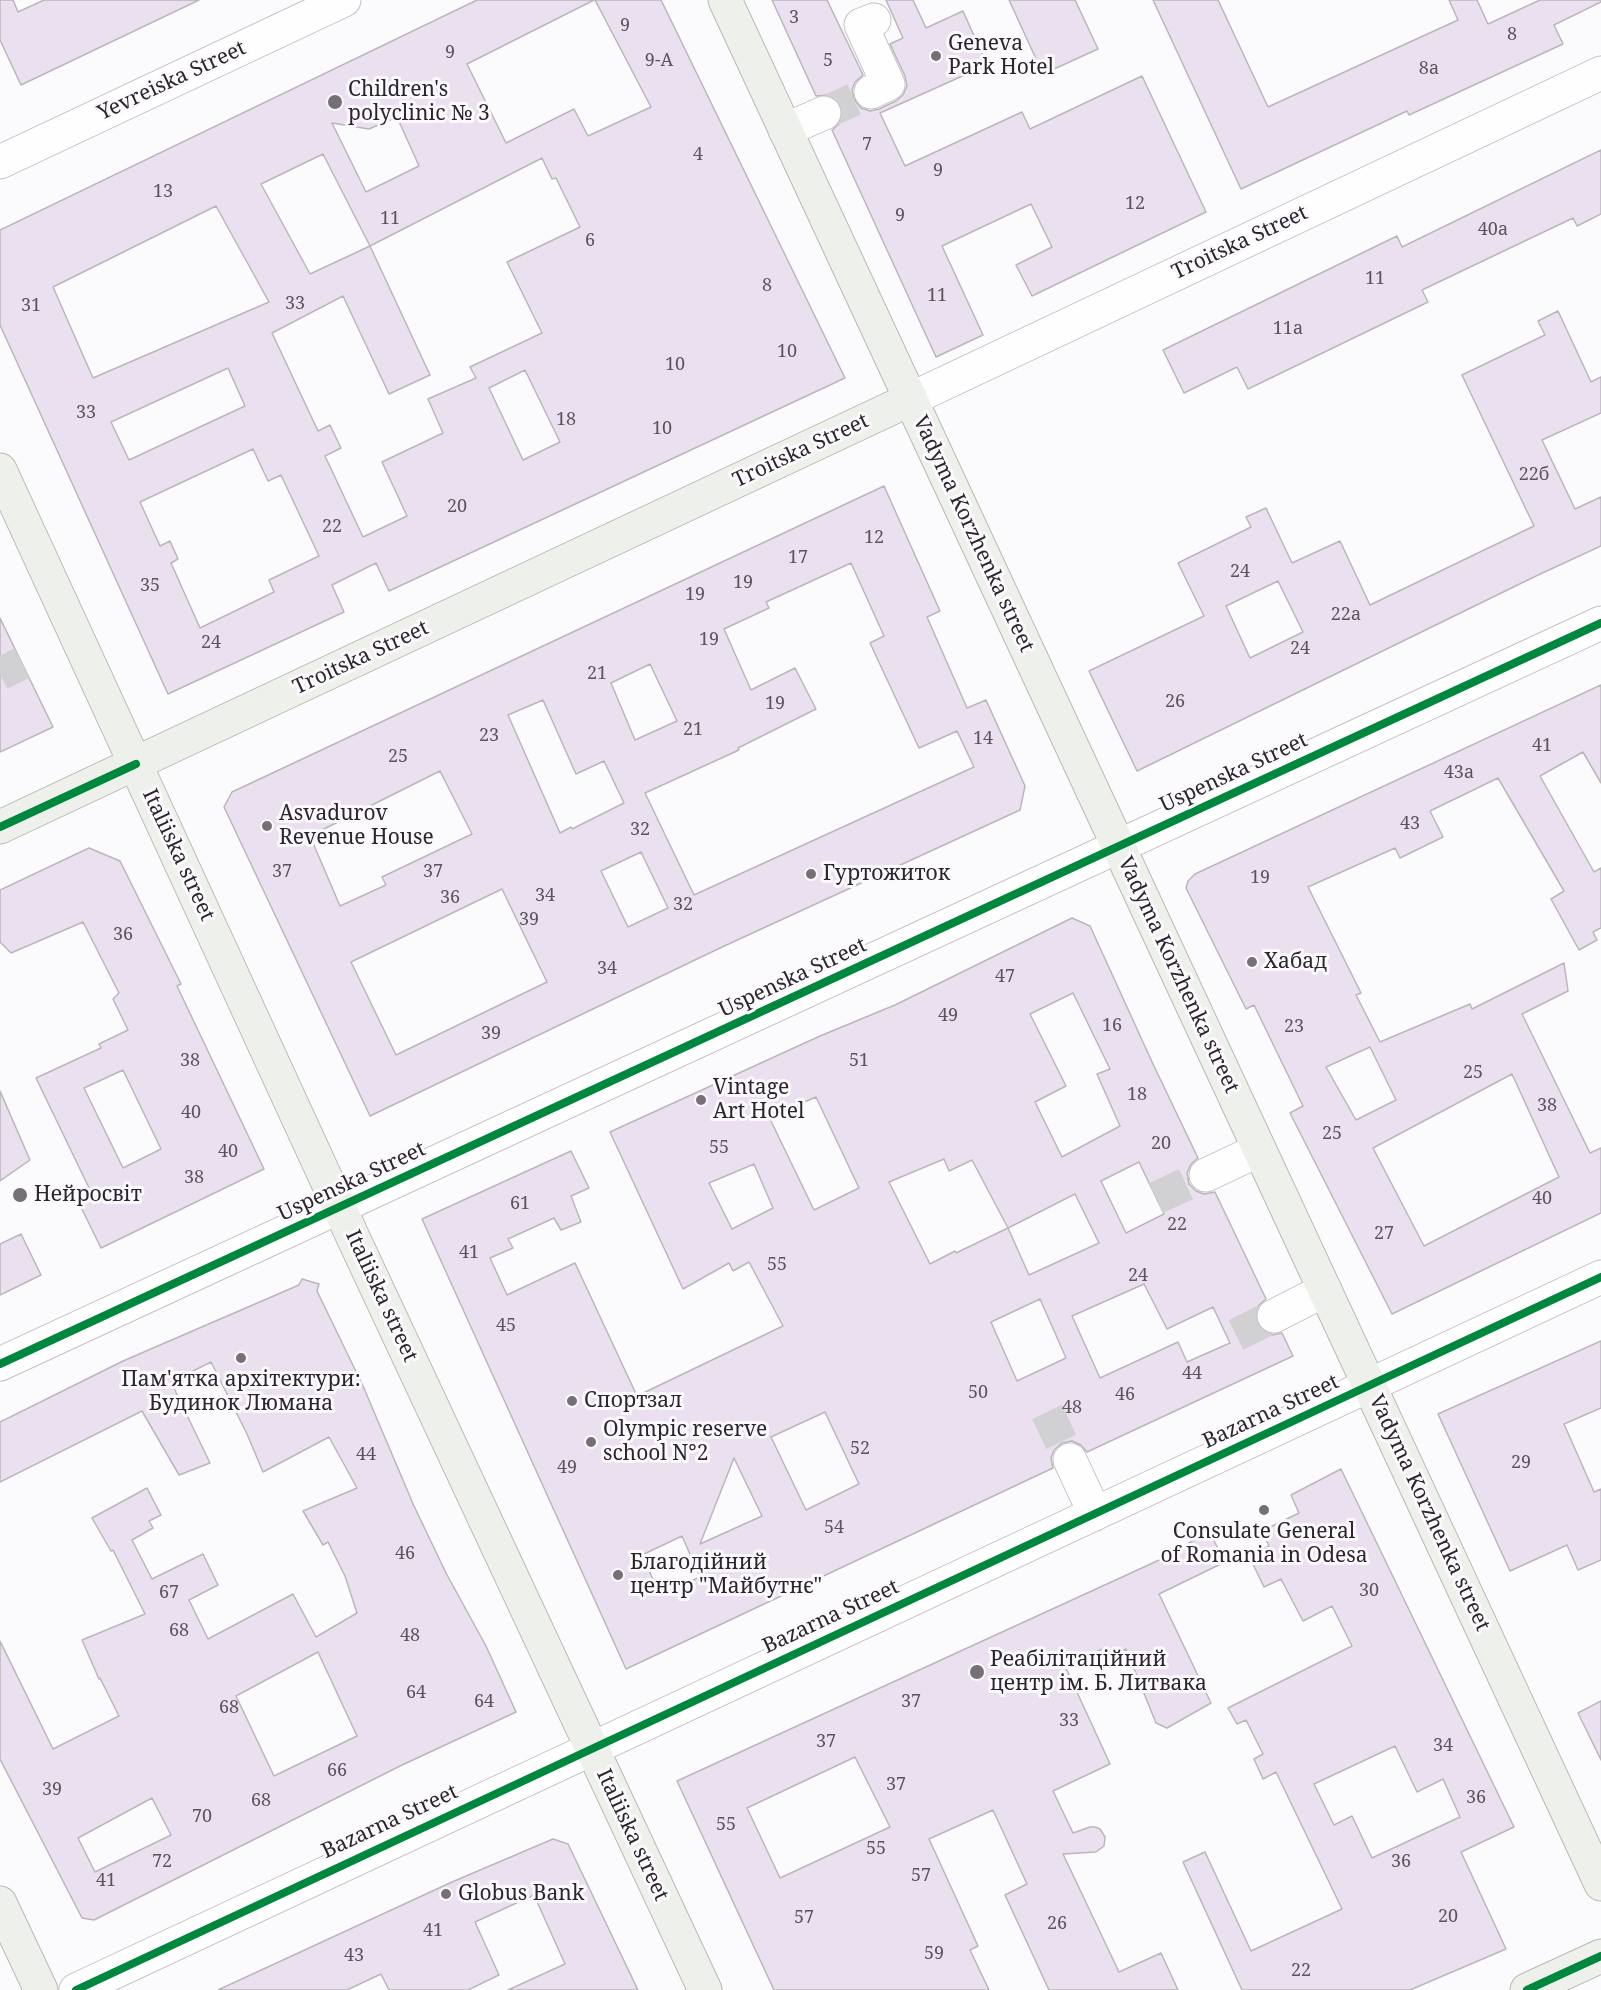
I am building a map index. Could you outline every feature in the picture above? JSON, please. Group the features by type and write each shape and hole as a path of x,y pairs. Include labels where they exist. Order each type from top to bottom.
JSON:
{"main road":[{"name":"Vadyma Korzhenka street","path":"725,0 1601,1884"},
{"name":"Troitska Street","path":"0,827 911,399"},
{"name":"Italiiska street","path":"0,470 339,1207 705,1990"},
{"path":"0,1902 40,1990"},
{"path":"1527,1990 1601,1956"}],"street":[{"name":"Yevreiska Street","path":"0,162 344,0"},
{"path":"871,92 888,84 861,25 874,20"},
{"name":"Troitska Street","path":"911,399 1601,73"},
{"path":"785,130 824,113"},
{"name":"Uspenska Street","path":"0,1364 1601,623"},
{"path":"1206,1175 1259,1150"},
{"name":"Bazarna Street","path":"76,1990 1601,1277"},
{"path":"1274,1316 1325,1290"},
{"path":"1070,1460 1095,1514"}],"building":[{"path":"0,0 13,0 18,12 44,0 199,0 21,85 0,40"},
{"path":"477,0 594,0 467,64 506,143 574,109 588,136 651,107 595,0 661,0 845,378 389,591 376,563 332,585 344,612 168,694 0,325 0,230","holes":["397,117 419,166 366,192 332,123 369,129","323,154 370,246 310,274 261,184","542,158 552,179 556,178 580,227 507,262 542,333 470,367 476,378 428,399 443,433 382,462 407,516 363,537 325,456 341,448 330,425 318,431 272,333 343,296 389,394 430,375 370,246","216,206 269,302 93,378 53,287","228,368 245,406 129,460 111,422","525,370 560,442 523,460 489,388","253,449 268,481 281,475 319,556 269,580 274,592 200,628 171,563 178,559 170,541 160,546 140,502"]},
{"path":"772,0 827,0 863,75 855,82 852,90 854,99 861,108 870,111 896,101 903,95 907,86 905,76 890,44 903,38 886,0 913,0 926,28 963,11 987,65 880,113 905,166 1022,112 1030,129 1142,76 1206,212 1032,296 1016,265 1052,247 1031,204 942,246 983,335 936,357 832,130 839,124 842,116 841,105 835,98 827,95 816,96"},
{"path":"1009,0 1075,0 1098,49 1043,74"},
{"path":"1153,0 1218,0 1268,107 1458,20 1449,0 1477,0 1488,24 1540,0 1601,0 1601,2 1554,25 1563,44 1409,115 1407,111 1241,189"},
{"path":"1601,150 1601,214 1577,226 1573,218 1422,290 1428,302 1248,389 1237,367 1184,393 1163,350 1397,236 1402,247"},
{"path":"1558,311 1591,382 1601,377 1601,413 1542,440 1575,509 1601,497 1601,546 1137,771 1089,671 1204,616 1178,563 1251,527 1246,517 1266,508 1292,563 1340,541 1370,605 1534,526 1462,375 1545,335 1538,321","holes":["1278,581 1303,632 1250,658 1226,606"]},
{"path":"884,486 940,611 927,617 967,708 986,700 1025,786 1020,810 720,948 370,1116 224,807 232,792","holes":["851,563 884,636 870,643 919,748 957,731 974,767 694,895 645,793 739,750 738,748 816,709 795,668 751,690 724,629 769,608 766,602","650,664 677,721 635,740 611,683","543,700 576,774 604,761 624,803 560,833 508,715","440,771 472,834 382,877 386,885 340,906 310,836","641,852 668,908 628,927 601,871","502,889 547,982 396,1055 351,962"]},
{"path":"0,618 53,727 0,752"},
{"path":"1601,685 1601,783 1583,752 1540,776 1594,872 1601,868 1601,928 1593,932 1597,940 1579,950 1551,899 1564,891 1498,778 1430,811 1443,837 1400,858 1395,848 1308,887 1361,993 1356,995 1380,1042 1470,1004 1472,1009 1564,963 1568,991 1522,1014 1590,1153 1601,1148 1601,1213 1392,1314 1290,1113 1303,1106 1254,1005 1246,1009 1186,888 1188,881 1195,874","holes":["1370,1047 1396,1100 1356,1120 1326,1067","1512,1074 1559,1177 1424,1246 1373,1148"]},
{"path":"89,848 120,861 181,984 177,986 264,1169 101,1248 77,1199 91,1192 36,1078 101,1048 99,1044 128,1030 113,999 119,993 83,922 11,953 0,942 0,890","holes":["123,1070 161,1149 123,1168 84,1088"]},
{"path":"1072,918 1090,926 1198,1158 1191,1164 1187,1173 1189,1184 1196,1191 1204,1194 1215,1192 1266,1299 1258,1306 1255,1316 1257,1324 1264,1332 1272,1335 1282,1333 1293,1356 1087,1452 1081,1445 1072,1441 1062,1443 1054,1450 1051,1458 1053,1468 626,1669 422,1219 571,1151 589,1188 571,1196 581,1222 561,1230 554,1218 508,1239 513,1248 490,1258 507,1295 575,1263 637,1396 783,1326 749,1262 733,1271 729,1263 683,1289 610,1132 820,1036 895,1005","holes":["1073,993 1110,1069 1097,1074 1120,1126 1062,1157 1035,1102 1066,1086 1030,1014","816,1097 859,1188 814,1210 769,1117","944,1159 949,1171 972,1160 1008,1228 956,1253 955,1251 930,1264 889,1182","1139,1162 1164,1214 1126,1233 1101,1181","754,1164 773,1208 732,1229 709,1183","1075,1194 1099,1243 1029,1275 1008,1228","1144,1284 1167,1329 1213,1307 1230,1343 1187,1362 1178,1342 1100,1378 1072,1316","1040,1299 1066,1358 1017,1381 991,1322","825,1412 859,1484 806,1510 771,1437","734,1458 762,1516 700,1544","682,1536 700,1577 660,1595 642,1555"]},
{"path":"0,1091 30,1160 0,1181"},
{"path":"21,1234 41,1275 0,1295 0,1244"},
{"path":"302,1279 319,1284 317,1291 363,1386 414,1506 446,1573 486,1646 516,1712 400,1766 94,1920 82,1918 0,1759 0,1641 53,1749 119,1716 82,1640 145,1614 113,1550 111,1551 92,1518 147,1488 161,1515 149,1521 153,1528 132,1540 152,1579 203,1554 218,1585 189,1600 208,1639 293,1594 316,1637 357,1613 345,1576 328,1542 323,1545 303,1511 357,1488 329,1437 263,1472 211,1362 171,1382 210,1463 179,1475 142,1411 0,1482 0,1422 123,1361 299,1285","holes":["318,1652 357,1736 274,1776 236,1696","152,1798 171,1835 95,1872 78,1838"]},
{"path":"1601,1341 1601,1408 1564,1424 1594,1492 1601,1489 1601,1560 1578,1570 1567,1545 1510,1571 1438,1414"},
{"path":"1341,1469 1514,1827 1461,1852 1506,1949 1410,1990 1242,1990 1183,1862 1205,1852 1251,1951 1342,1909 1276,1772 1263,1779 1254,1759 1263,1754 1246,1720 1237,1724 1228,1708 1352,1646 1332,1606 1303,1621 1281,1579 1264,1587 1249,1556 1269,1546 1262,1531 1299,1513 1291,1495","holes":["1395,1746 1417,1792 1443,1779 1460,1817 1372,1858 1352,1816 1334,1825 1314,1784"]},
{"path":"1210,1533 1225,1562 1159,1594 1211,1703 1167,1728 1156,1723 1126,1649 1114,1654 1105,1648 1065,1666 1110,1764 1053,1791 1073,1833 1095,1827 1100,1829 1105,1837 1104,1846 1096,1852 1063,1854 1119,1972 1161,1953 1178,1990 1049,1990 1005,1895 1027,1884 993,1810 929,1839 978,1946 970,1950 989,1990 774,1990 677,1781 1168,1556 1167,1553","holes":["855,1757 890,1827 780,1878 747,1808"]},
{"path":"1601,1701 1601,1760 1578,1713"},
{"path":"553,1839 568,1844 638,1990 508,1990 565,1964 534,1895 475,1922 499,1975 468,1990 389,1990 381,1974 347,1990 218,1990 452,1882"}],"tunnel":[{"path":"824,113 871,92"},
{"path":"0,674 22,663"},
{"path":"1156,1198 1206,1175"},
{"path":"1236,1335 1274,1316"},
{"path":"1047,1412 1070,1460"}],"cycle path":[{"path":"0,1364 1601,623"},
{"path":"0,827 136,764"},
{"path":"76,1990 1601,1277"},
{"path":"1527,1990 1601,1956"}],"place":[{"name":"Geneva Park Hotel","path":"936,56"},
{"name":"Children's polyclinic № 3","path":"335,102"},
{"name":"Asvadurov Revenue House","path":"267,826"},
{"name":"Гуртожиток","path":"811,874"},
{"name":"Хабад","path":"1252,962"},
{"name":"Vintage Art Hotel","path":"701,1100"},
{"name":"Нейросвіт","path":"20,1195"},
{"name":"Пам'ятка архітектури: Будинок Люмана","path":"241,1358"},
{"name":"Спортзал","path":"572,1401"},
{"name":"Olympic reserve school N°2","path":"591,1442"},
{"name":"Consulate General of Romania in Odesa","path":"1264,1510"},
{"name":"Благодійний центр \"Майбутнє\"","path":"618,1575"},
{"name":"Реабілітаційний центр ім. Б. Литвака","path":"977,1672"},
{"name":"Globus Bank","path":"446,1894"}]}
